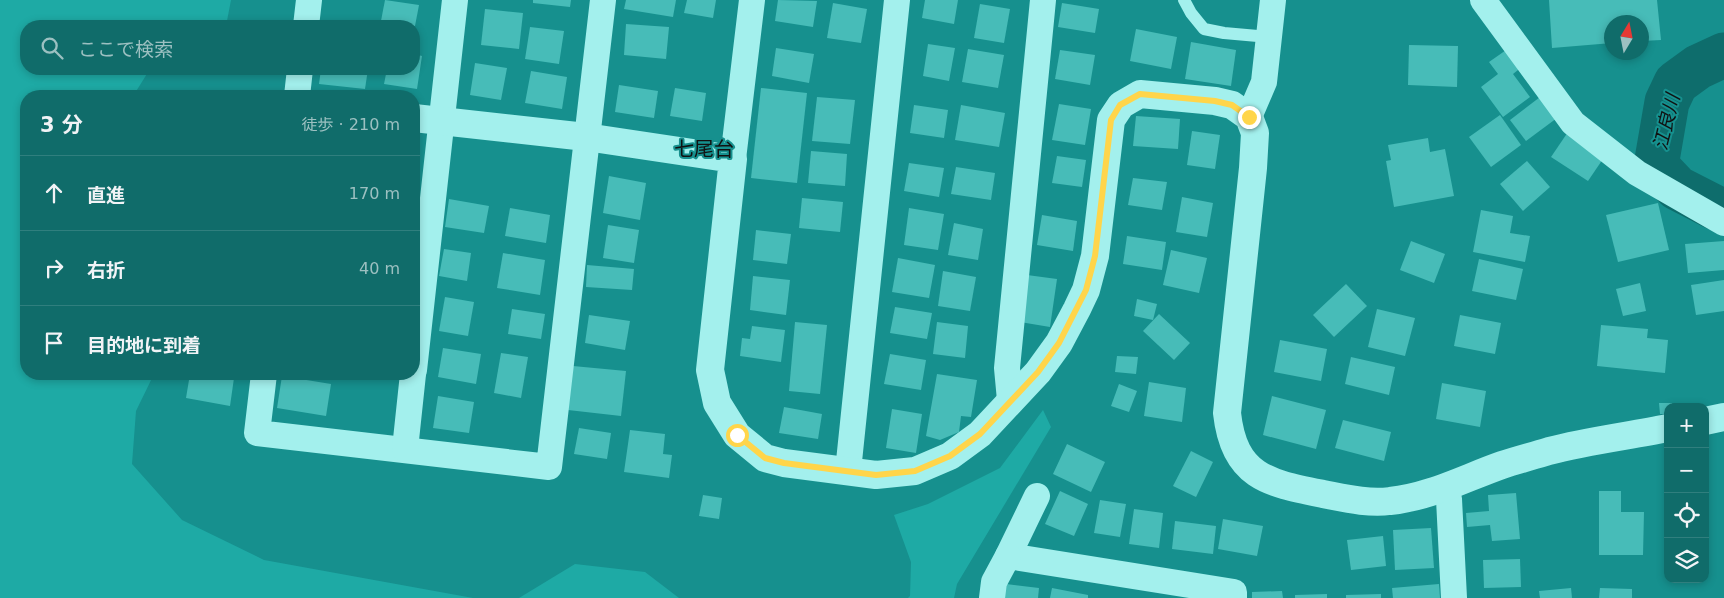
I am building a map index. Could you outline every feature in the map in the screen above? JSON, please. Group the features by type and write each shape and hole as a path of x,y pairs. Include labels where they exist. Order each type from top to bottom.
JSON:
{"street":[{"path":"307,20 309,0"},
{"path":"420,315 455,0"},
{"path":"263,380 257,433 549,467 603,0"},
{"path":"752,0 710,370 717,403 737,435 765,458 784,463 876,475 915,471 950,456 980,434 1038,372 1059,343 1086,290 1095,256 1111,120 1120,105 1140,94 1215,101 1232,105 1249,117 1255,133 1253,168 1226,413 1228,428 1235,448 1246,464 1260,477 1279,485 1353,500 1389,501 1443,488 1502,465 1551,451 1664,429"},
{"path":"848,471 897,0"},
{"path":"1010,400 1007,368 1043,0"},
{"path":"1249,117 1264,82 1273,0"},
{"path":"1483,0 1573,123 1637,173 1724,223"},
{"path":"298,90 299,75"},
{"path":"420,119 586,137 733,159"},
{"path":"405,449 412,380"},
{"path":"1709,420 1724,417"},
{"path":"1443,488 1449,499 1454,598"},
{"path":"992,598 994,582 1037,496"},
{"path":"1008,556 1234,592 1234,598"}],"lane":[{"path":"1184,0 1191,13 1204,29 1224,33 1269,36"}],"green space":[{"path":"0,0 231,0 227,20 20,20 20,75 146,75 137,90 20,90 20,380 151,380 136,411 132,464 182,520 264,560 473,598 0,598"},
{"path":"1043,410 1051,427 957,584 954,598 908,598 910,596 911,562 894,515 928,504 1000,468"},
{"path":"575,564 645,572 679,598 519,598"}],"building":[{"path":"385,0 419,5 416,20 381,20"},
{"path":"533,0 571,0 570,7 533,3"},
{"path":"626,0 676,0 673,17 624,9"},
{"path":"687,0 716,0 713,18 684,13"},
{"path":"778,0 817,1 813,27 775,21"},
{"path":"925,0 958,0 954,24 922,18"},
{"path":"1549,0 1657,0 1661,40 1649,41 1649,15 1604,15 1604,44 1552,48"},
{"path":"833,3 867,9 861,43 827,38"},
{"path":"1062,3 1099,9 1095,33 1058,27"},
{"path":"980,4 1010,9 1004,43 974,38"},
{"path":"485,9 523,13 519,49 481,45"},
{"path":"626,24 669,27 666,59 624,55"},
{"path":"530,27 564,31 559,64 525,59"},
{"path":"1136,29 1177,37 1171,69 1130,61"},
{"path":"1191,42 1236,50 1231,86 1185,79"},
{"path":"928,44 955,48 949,81 923,76"},
{"path":"1409,45 1458,46 1457,87 1408,85"},
{"path":"776,48 814,54 809,83 772,76"},
{"path":"1509,48 1523,66 1513,74 1530,97 1503,117 1481,87 1498,74 1489,62"},
{"path":"968,49 1004,55 998,88 962,82"},
{"path":"1060,50 1095,55 1090,85 1055,79"},
{"path":"475,63 507,68 501,100 470,95"},
{"path":"531,71 567,77 562,109 525,103"},
{"path":"320,75 367,75 365,89 319,84"},
{"path":"386,75 419,75 417,89 384,84"},
{"path":"619,85 658,91 654,118 615,112"},
{"path":"675,88 706,93 702,121 670,116"},
{"path":"761,88 807,93 797,183 751,178"},
{"path":"1544,94 1561,115 1526,141 1510,120"},
{"path":"817,97 855,100 850,144 812,141"},
{"path":"1059,104 1091,109 1085,145 1052,140"},
{"path":"914,105 948,110 944,138 910,133"},
{"path":"961,105 1005,113 999,147 955,140"},
{"path":"1500,115 1521,145 1491,167 1469,137"},
{"path":"1136,116 1180,119 1178,149 1133,146"},
{"path":"1570,129 1607,153 1588,181 1551,157"},
{"path":"1192,131 1220,135 1215,169 1187,165"},
{"path":"1428,138 1430,152 1445,149 1454,196 1394,207 1386,161 1391,160 1388,145"},
{"path":"811,151 847,154 845,186 808,183"},
{"path":"1057,156 1086,160 1082,187 1052,183"},
{"path":"1527,161 1550,187 1523,211 1500,184"},
{"path":"909,163 944,168 939,197 904,191"},
{"path":"956,167 995,173 991,200 951,194"},
{"path":"609,176 646,183 640,220 603,213"},
{"path":"1133,178 1167,182 1162,210 1128,205"},
{"path":"1182,197 1213,203 1207,237 1176,232"},
{"path":"802,198 843,202 840,232 799,228"},
{"path":"449,199 489,206 484,233 445,227"},
{"path":"1658,203 1669,250 1618,262 1606,215"},
{"path":"510,208 550,215 546,243 505,236"},
{"path":"909,208 944,214 938,250 904,245"},
{"path":"1481,210 1513,216 1510,233 1530,236 1525,262 1473,252"},
{"path":"1042,215 1077,221 1073,251 1037,245"},
{"path":"954,223 983,229 978,260 948,255"},
{"path":"608,225 639,230 634,263 603,258"},
{"path":"756,230 791,234 787,264 753,260"},
{"path":"1127,236 1166,242 1162,270 1123,264"},
{"path":"1411,241 1445,254 1434,283 1400,270"},
{"path":"1724,241 1724,270 1688,273 1685,244"},
{"path":"444,249 471,253 467,281 439,276"},
{"path":"1171,250 1207,258 1199,293 1163,285"},
{"path":"503,253 545,260 540,295 497,288"},
{"path":"898,258 935,265 929,298 892,292"},
{"path":"1479,259 1523,269 1516,300 1472,291"},
{"path":"587,265 634,269 632,290 586,287"},
{"path":"943,271 976,277 970,311 938,306"},
{"path":"1027,275 1057,279 1050,327 1020,322"},
{"path":"753,276 790,280 786,315 750,310"},
{"path":"1724,280 1724,311 1696,315 1691,285"},
{"path":"1640,283 1646,311 1623,316 1616,289"},
{"path":"1346,284 1367,306 1334,337 1313,315"},
{"path":"445,297 474,302 468,336 439,331"},
{"path":"1137,299 1157,304 1153,320 1134,316"},
{"path":"895,307 932,313 927,339 890,333"},
{"path":"512,309 545,314 541,339 508,334"},
{"path":"1377,309 1415,318 1405,356 1368,347"},
{"path":"1159,314 1190,343 1174,360 1143,331"},
{"path":"589,315 630,321 625,350 585,343"},
{"path":"1460,315 1501,323 1495,354 1454,346"},
{"path":"795,322 827,325 820,394 789,391"},
{"path":"937,322 968,326 965,358 933,354"},
{"path":"1601,325 1648,329 1647,338 1668,340 1665,373 1597,366"},
{"path":"752,326 785,330 781,362 740,356 742,338 750,339"},
{"path":"1280,340 1327,349 1321,381 1274,372"},
{"path":"443,348 481,354 476,384 438,377"},
{"path":"501,353 528,357 521,398 494,393"},
{"path":"890,354 926,360 921,390 884,384"},
{"path":"1117,356 1138,357 1136,374 1115,372"},
{"path":"1351,357 1395,367 1389,395 1345,384"},
{"path":"573,366 626,371 621,416 568,410"},
{"path":"937,374 977,380 971,417 961,416 959,432 940,440 926,436"},
{"path":"189,380 234,380 230,406 186,398"},
{"path":"281,380 306,380 331,384 326,416 277,408"},
{"path":"1149,382 1186,388 1182,422 1144,416"},
{"path":"1442,383 1486,391 1480,427 1436,419"},
{"path":"1119,384 1137,391 1129,412 1111,406"},
{"path":"438,396 474,402 469,433 433,428"},
{"path":"1272,396 1326,410 1316,449 1263,435"},
{"path":"1659,403 1664,403 1664,414 1660,414"},
{"path":"784,407 822,414 818,439 779,433"},
{"path":"892,409 922,414 916,453 886,448"},
{"path":"1343,420 1391,432 1384,461 1335,448"},
{"path":"579,428 611,433 607,459 574,454"},
{"path":"630,430 665,434 663,454 672,455 669,478 624,472"},
{"path":"1067,444 1105,462 1091,492 1053,474"},
{"path":"1191,451 1213,462 1196,497 1173,486"},
{"path":"1060,491 1088,504 1074,536 1045,524"},
{"path":"1599,491 1621,491 1621,512 1644,512 1643,555 1599,555"},
{"path":"1516,493 1520,539 1492,541 1490,525 1467,527 1466,513 1489,511 1488,495"},
{"path":"703,495 722,498 719,519 699,516"},
{"path":"1100,500 1126,504 1120,537 1094,533"},
{"path":"1134,509 1163,513 1159,548 1129,544"},
{"path":"1223,519 1263,526 1257,556 1218,549"},
{"path":"1175,521 1216,526 1213,554 1172,549"},
{"path":"1431,528 1434,568 1395,570 1393,530"},
{"path":"1383,536 1386,566 1351,570 1347,540"},
{"path":"1520,559 1521,587 1484,588 1483,560"},
{"path":"1006,584 1039,588 1038,598 1004,598"},
{"path":"1439,584 1440,598 1393,598 1392,588"},
{"path":"1052,588 1088,595 1088,598 1050,598"},
{"path":"1571,588 1572,598 1540,598 1539,591"},
{"path":"1600,588 1632,589 1632,598 1599,598"},
{"path":"1282,591 1283,598 1252,598 1252,592"},
{"path":"1327,594 1327,598 1295,598 1295,595"},
{"path":"1381,594 1381,598 1346,598 1346,595"}],"waterway":[{"name":"江良川","path":"1714,207 1677,188 1660,170 1657,160 1667,102 1676,83 1698,67 1724,55"}],"district":[{"name":"七尾台","path":"704,149"}],"route":[{"path":"737,435 765,458 784,463 876,475 915,471 950,456 980,434 1038,372 1059,343 1077,310 1086,290 1095,256 1111,120 1120,105 1140,94 1215,101 1232,105 1249,117"}]}
